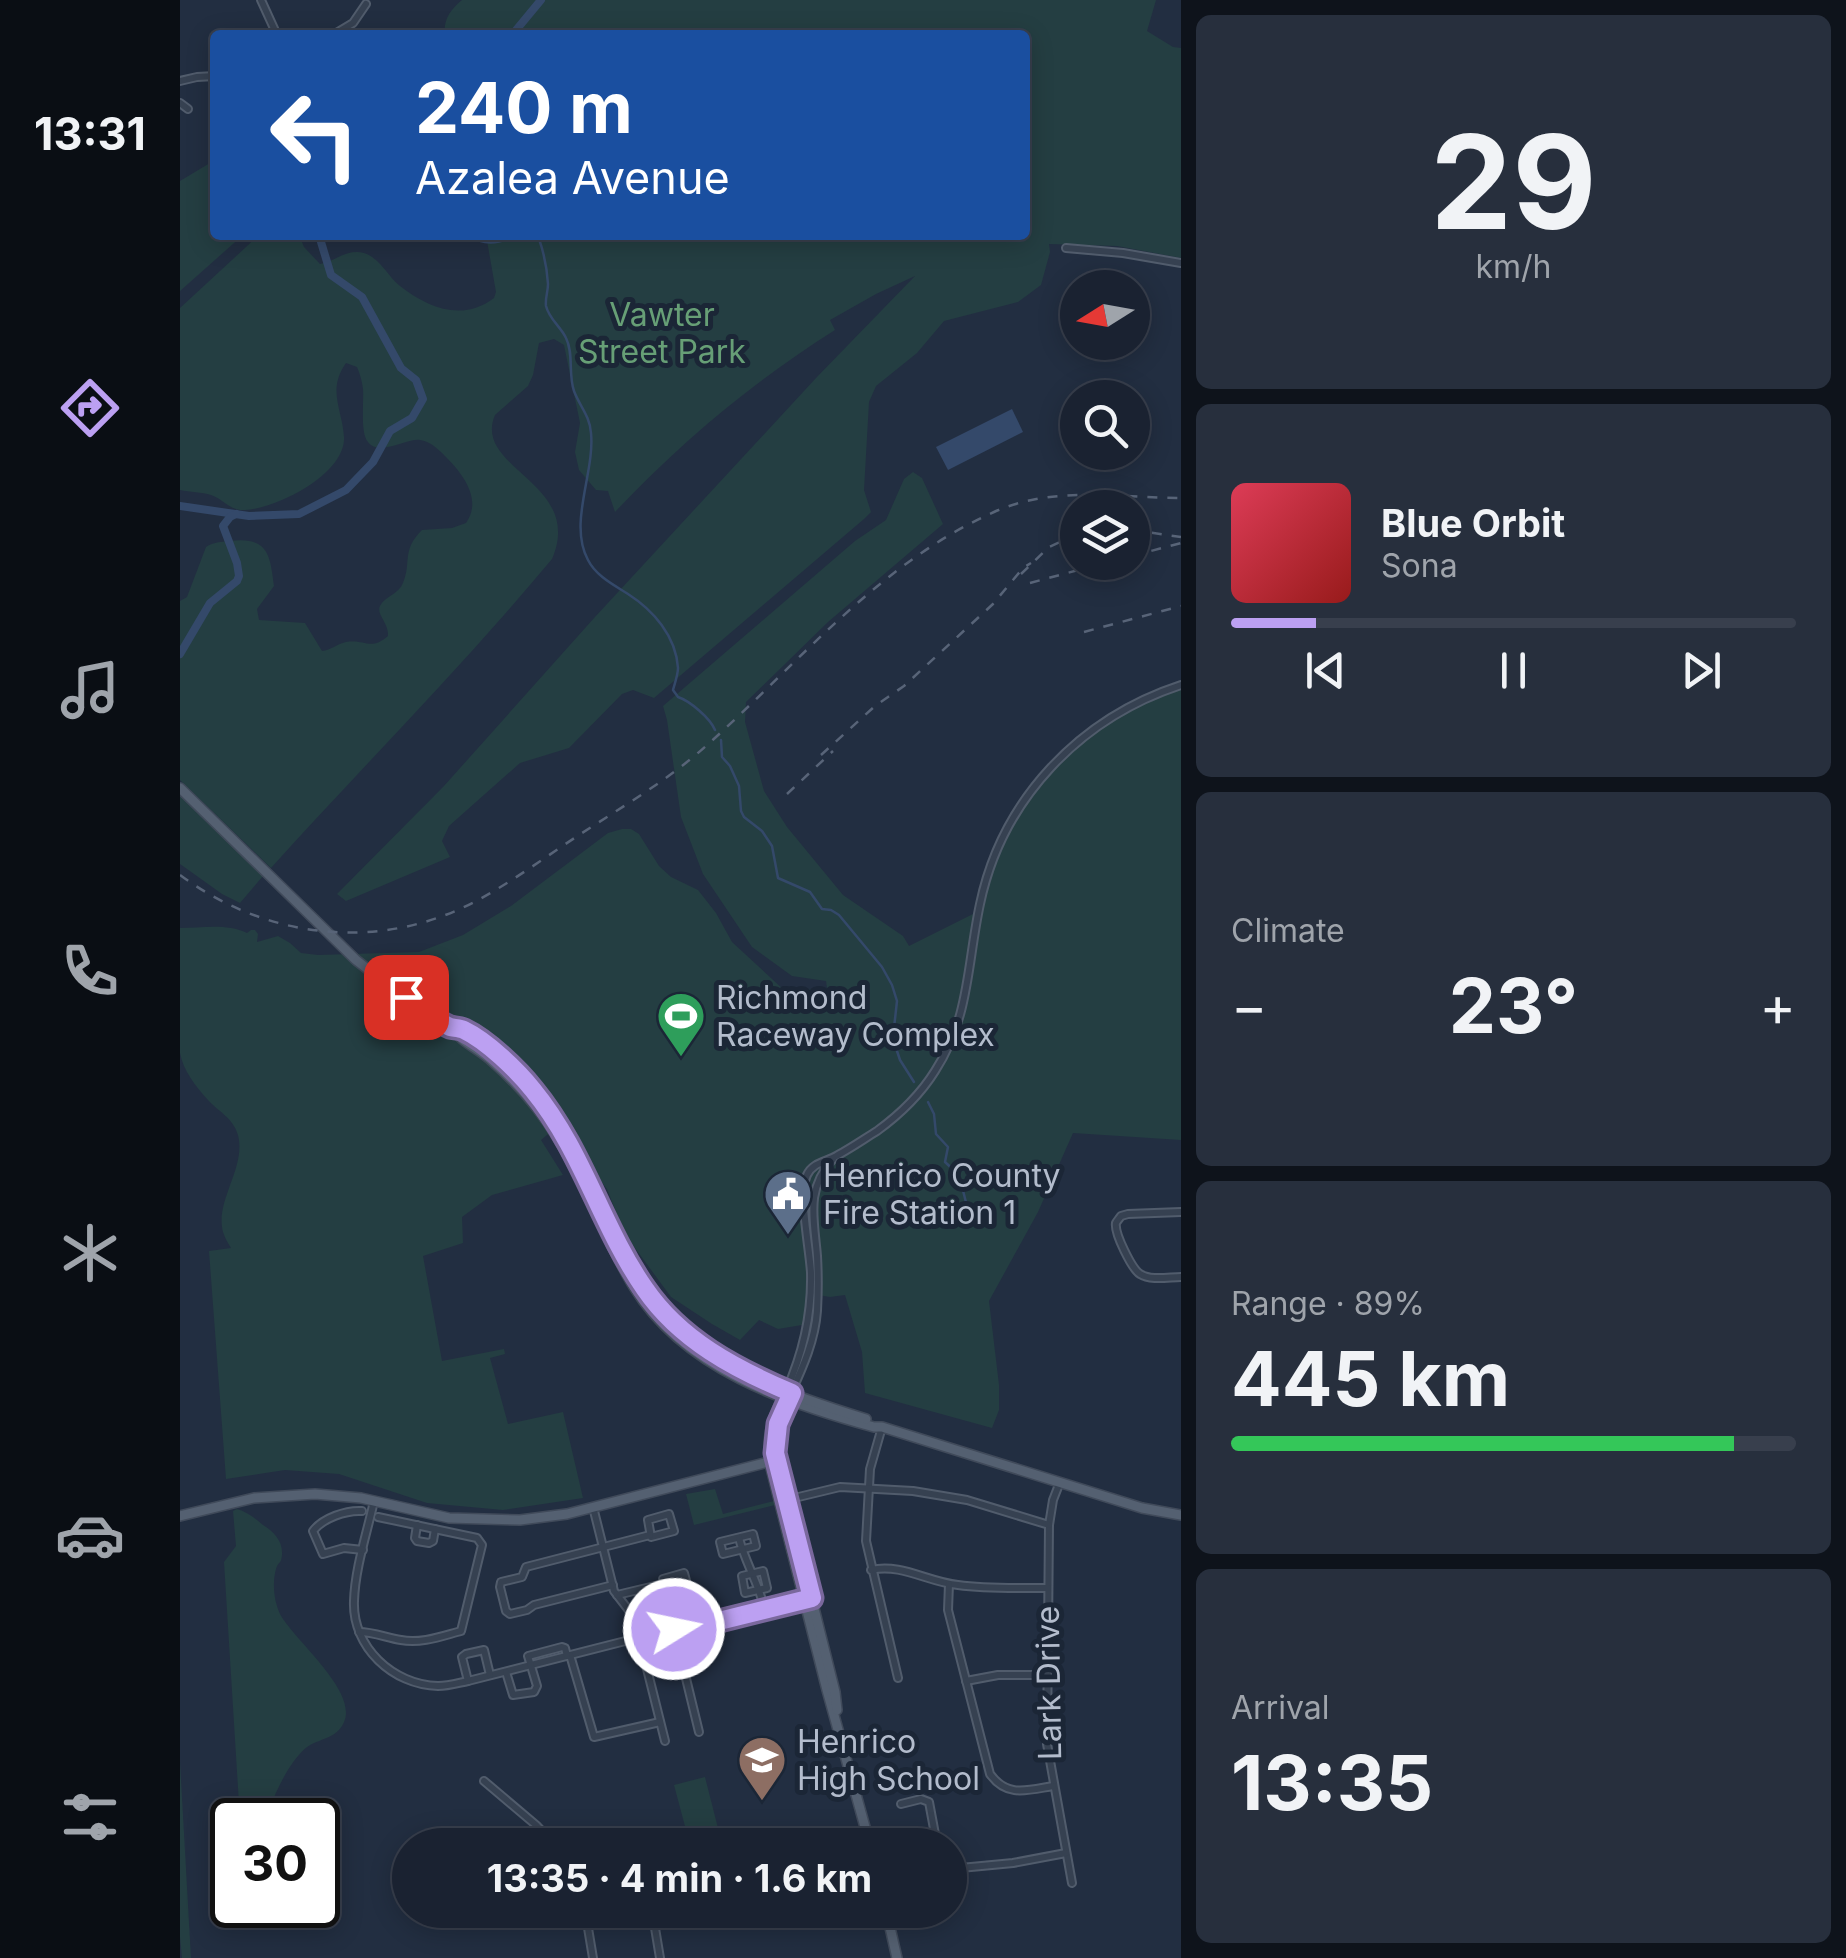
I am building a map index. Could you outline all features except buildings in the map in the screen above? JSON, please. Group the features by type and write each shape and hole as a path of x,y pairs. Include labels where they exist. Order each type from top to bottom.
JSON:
{"main road":[{"path":"180,788 348,952 490,1059 526,1094 557,1136 634,1288 653,1314 700,1354 739,1378 882,1427 1142,1508 1181,1515"},
{"path":"787,1395 770,1428 773,1460 866,1828"},
{"path":"180,1516 242,1500 315,1494 374,1501 450,1518 543,1518 773,1460"},
{"path":"890,1928 897,1958"}],"street":[{"path":"261,0 275,30"},
{"path":"348,30 366,4"},
{"path":"180,81 210,76"},
{"path":"180,103 188,109"},
{"path":"1066,248 1181,263"},
{"path":"787,1395 806,1360 817,1311 815,1188 834,1158 892,1119 922,1088 943,1058 962,1016 983,891 1018,808 1044,773 1097,726 1127,707 1181,686"},
{"path":"1181,1212 1128,1214 1121,1216 1116,1225 1138,1272 1149,1277 1181,1276"},
{"path":"882,1427 871,1464 865,1528 871,1570 898,1678"},
{"name":"Lark Drive","path":"1060,1482 1049,1524 1046,1744 1072,1883"},
{"path":"783,1500 840,1487 868,1488 956,1498 1049,1524"},
{"path":"374,1501 354,1602 360,1632 379,1662 404,1678 436,1686 530,1666"},
{"path":"593,1506 612,1586 633,1614 665,1741"},
{"path":"362,1511 334,1518 313,1531 323,1554 344,1548 363,1550"},
{"path":"612,1586 510,1614 500,1587 501,1582 520,1578 526,1567 674,1531 670,1515 648,1519 650,1534"},
{"path":"360,1632 415,1641 462,1630 482,1542 378,1516"},
{"path":"417,1525 417,1540 432,1542 435,1529"},
{"path":"753,1534 756,1546 723,1554 720,1542 738,1538 753,1534"},
{"path":"738,1538 751,1574"},
{"path":"871,1570 890,1567 969,1587 1048,1588"},
{"path":"764,1572 767,1588 760,1590 744,1592 741,1578 764,1572"},
{"path":"684,1573 690,1593 669,1600 663,1584 664,1578 684,1573"},
{"path":"617,1595 663,1584"},
{"path":"949,1584 948,1610 989,1771 1000,1786 1014,1792 1053,1786"},
{"path":"760,1590 764,1606"},
{"path":"569,1656 807,1596"},
{"path":"674,1629 698,1732"},
{"path":"506,1672 512,1695 534,1692 537,1686 527,1658 563,1647 594,1737 660,1722"},
{"path":"468,1681 462,1658 466,1654 484,1650 490,1676"},
{"path":"966,1681 998,1675 1047,1675"},
{"path":"484,1781 539,1828"},
{"path":"901,1804 922,1799 929,1802 934,1828"},
{"path":"967,1867 1066,1853"},
{"path":"587,1928 592,1958"},
{"path":"655,1928 660,1958"}],"green space":[{"name":"Vawter Street Park","path":"462,0 1156,0 1147,31 1181,48 1181,258 1117,246 1049,244 1041,285 1018,302 944,321 917,353 876,386 869,402 864,490 871,512 864,519 654,698 633,690 622,694 569,748 520,763 449,826 442,841 450,857 346,901 337,894 444,786 595,617 915,276 830,320 835,330 719,414 615,512 608,491 596,490 579,470 575,452 580,423 564,345 554,339 539,343 528,386 495,415 492,434 499,449 554,512 558,533 552,559 271,868 180,780 180,601 187,597 206,547 242,540 264,549 274,586 257,609 259,620 305,623 322,651 353,641 372,644 388,636 380,606 401,587 416,537 422,530 466,523 471,514 471,496 458,470 430,444 414,440 379,448 368,442 363,425 361,378 357,367 346,363 336,391 344,437 342,451 322,476 290,496 245,510 235,509 211,495 180,490 180,308 254,240 301,240 320,264 348,253 365,253 411,294 434,306 458,311 494,298 487,240 1030,240 1030,30 445,30 454,8"},
{"path":"210,163 210,240 237,240 180,291 180,181"},
{"name":"Richmond Raceway Complex","path":"913,472 922,478 943,524 828,622 746,702 745,722 764,791 787,827 843,895 903,936 909,946 979,911 1006,830 1044,773 1109,718 1181,685 1181,1140 1073,1133 1038,1212 989,1301 999,1385 999,1410 992,1428 865,1393 862,1352 845,1295 812,1294 808,1324 778,1329 759,1320 740,1340 671,1297 632,1244 607,1189 580,1154 568,1125 559,1125 541,1140 563,1175 492,1195 462,1217 463,1243 423,1256 442,1361 504,1349 505,1354 490,1358 508,1424 563,1412 583,1498 503,1510 427,1503 339,1474 285,1470 226,1479 209,1251 231,1248 223,1233 222,1216 238,1158 238,1135 233,1124 199,1090 180,1053 180,928 223,927 247,933 255,930 257,942 278,936 301,953 318,955 419,952 463,935 511,906 608,833 631,829 671,877 698,890 732,942 785,991 827,988 826,981 792,976 752,947 703,874 681,817 663,706 855,541 886,520 904,479"},
{"path":"180,795 263,876 240,903 180,864"},
{"path":"715,1489 723,1514 774,1501 775,1505 694,1525 686,1494"},
{"path":"233,1511 248,1514 279,1541 282,1555 274,1586 278,1609 334,1681 346,1710 337,1732 307,1747 294,1761 274,1798 239,1798 224,1562 236,1546"},
{"path":"180,1762 191,1958 182,1958 180,1937"},
{"path":"705,1777 718,1828 685,1828 674,1785"}],"water":[{"path":"1012,409 1023,432 948,470 936,447"}],"waterway":[{"path":"516,30 541,0"},
{"path":"180,506 249,516 299,514 346,490 373,462 390,431 412,418 423,399 416,380 401,368 362,297 331,275 321,240"},
{"path":"479,240 505,240"},
{"path":"539,240 548,284 546,306 568,344 572,384 590,427 591,448 581,514 588,560 606,580 637,600 662,625 676,656 678,670 673,690 704,715 715,730"},
{"path":"180,654 210,603 237,581 237,563 223,526 236,514"},
{"path":"721,740 722,757 739,786 741,811 772,846 778,878 810,892 822,909 839,915 882,967 897,1001 894,1028"},
{"path":"894,1042 914,1082"},
{"path":"928,1102 936,1134 948,1147 945,1162 959,1175 969,1214 987,1225"}],"railway":[{"path":"180,875 245,912 315,930 388,930 460,909 519,875 675,771 841,617 952,533 994,512 1040,498 1181,498"},
{"path":"1150,533 1181,537"},
{"path":"1021,574 1049,547 1060,542"},
{"path":"1150,551 1181,543"},
{"path":"821,755 875,706 904,686 993,604 1031,563"},
{"path":"1030,583 1060,575"},
{"path":"1084,632 1181,606"},
{"path":"787,794 833,751"}],"place":[{"name":"Richmond Raceway Complex","path":"681,1058"},
{"name":"Henrico County Fire Station 1","path":"788,1236"},
{"name":"Henrico High School","path":"762,1802"}],"route":[{"path":"406,997 451,1028 460,1028 476,1038 529,1085 579,1159 638,1279 673,1323 741,1370 792,1393 778,1424 775,1453 812,1598 674,1629"}]}
